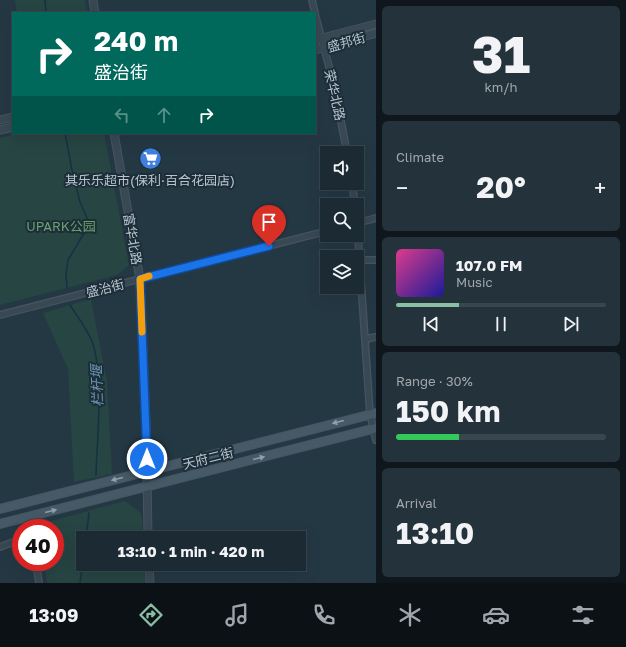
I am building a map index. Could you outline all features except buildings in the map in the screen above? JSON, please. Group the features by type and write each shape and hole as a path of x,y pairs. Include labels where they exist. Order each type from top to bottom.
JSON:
{"main road":[{"name":"天府二街","path":"0,509 373,414"},
{"name":"天府二街","path":"0,524 375,428"}],"street":[{"path":"92,0 94,12"},
{"name":"荣华北路","path":"312,0 315,12"},
{"name":"荣华北路","path":"316,22 318,39 324,48 335,89 346,146"},
{"name":"盛邦街","path":"318,39 376,24"},
{"name":"盛邦街","path":"316,50 376,34"},
{"path":"0,120 12,116"},
{"path":"0,130 12,127"},
{"name":"富华北路","path":"114,134 140,279 147,447 148,531"},
{"path":"364,221 376,218"},
{"name":"盛治街","path":"0,315 320,233"},
{"path":"364,260 376,260"},
{"path":"362,294 376,440"},
{"path":"365,339 376,337"},
{"path":"0,547 12,543"},
{"path":"37,571 39,583"},
{"path":"149,571 150,583"}],"green space":[{"path":"15,0 85,0 87,12 17,12"},
{"name":"UPARK公园","path":"16,134 104,134 129,265 117,275 0,305 0,138"},
{"path":"91,299 107,382 112,474 74,482 68,369 43,313"},
{"path":"125,501 141,513 143,531 76,531 76,571 144,571 145,583 47,583 45,571 64,571 64,519 58,519"}],"waterway":[{"name":"栏杆堰","path":"45,0 46,12"},
{"name":"栏杆堰","path":"65,134 80,202 87,218 86,230 68,260 66,274 67,288"},
{"name":"栏杆堰","path":"70,305 90,336 94,346 97,362 99,383 99,418 96,475"},
{"name":"栏杆堰","path":"87,531 89,513"},
{"name":"栏杆堰","path":"80,583 82,571"}],"slow traffic":[{"path":"142,332 140,279 149,276"}],"place":[{"name":"其乐乐超市(保利·百合花园店)","path":"150,158"}],"route":[{"path":"147,459 140,279 269,246"}]}
